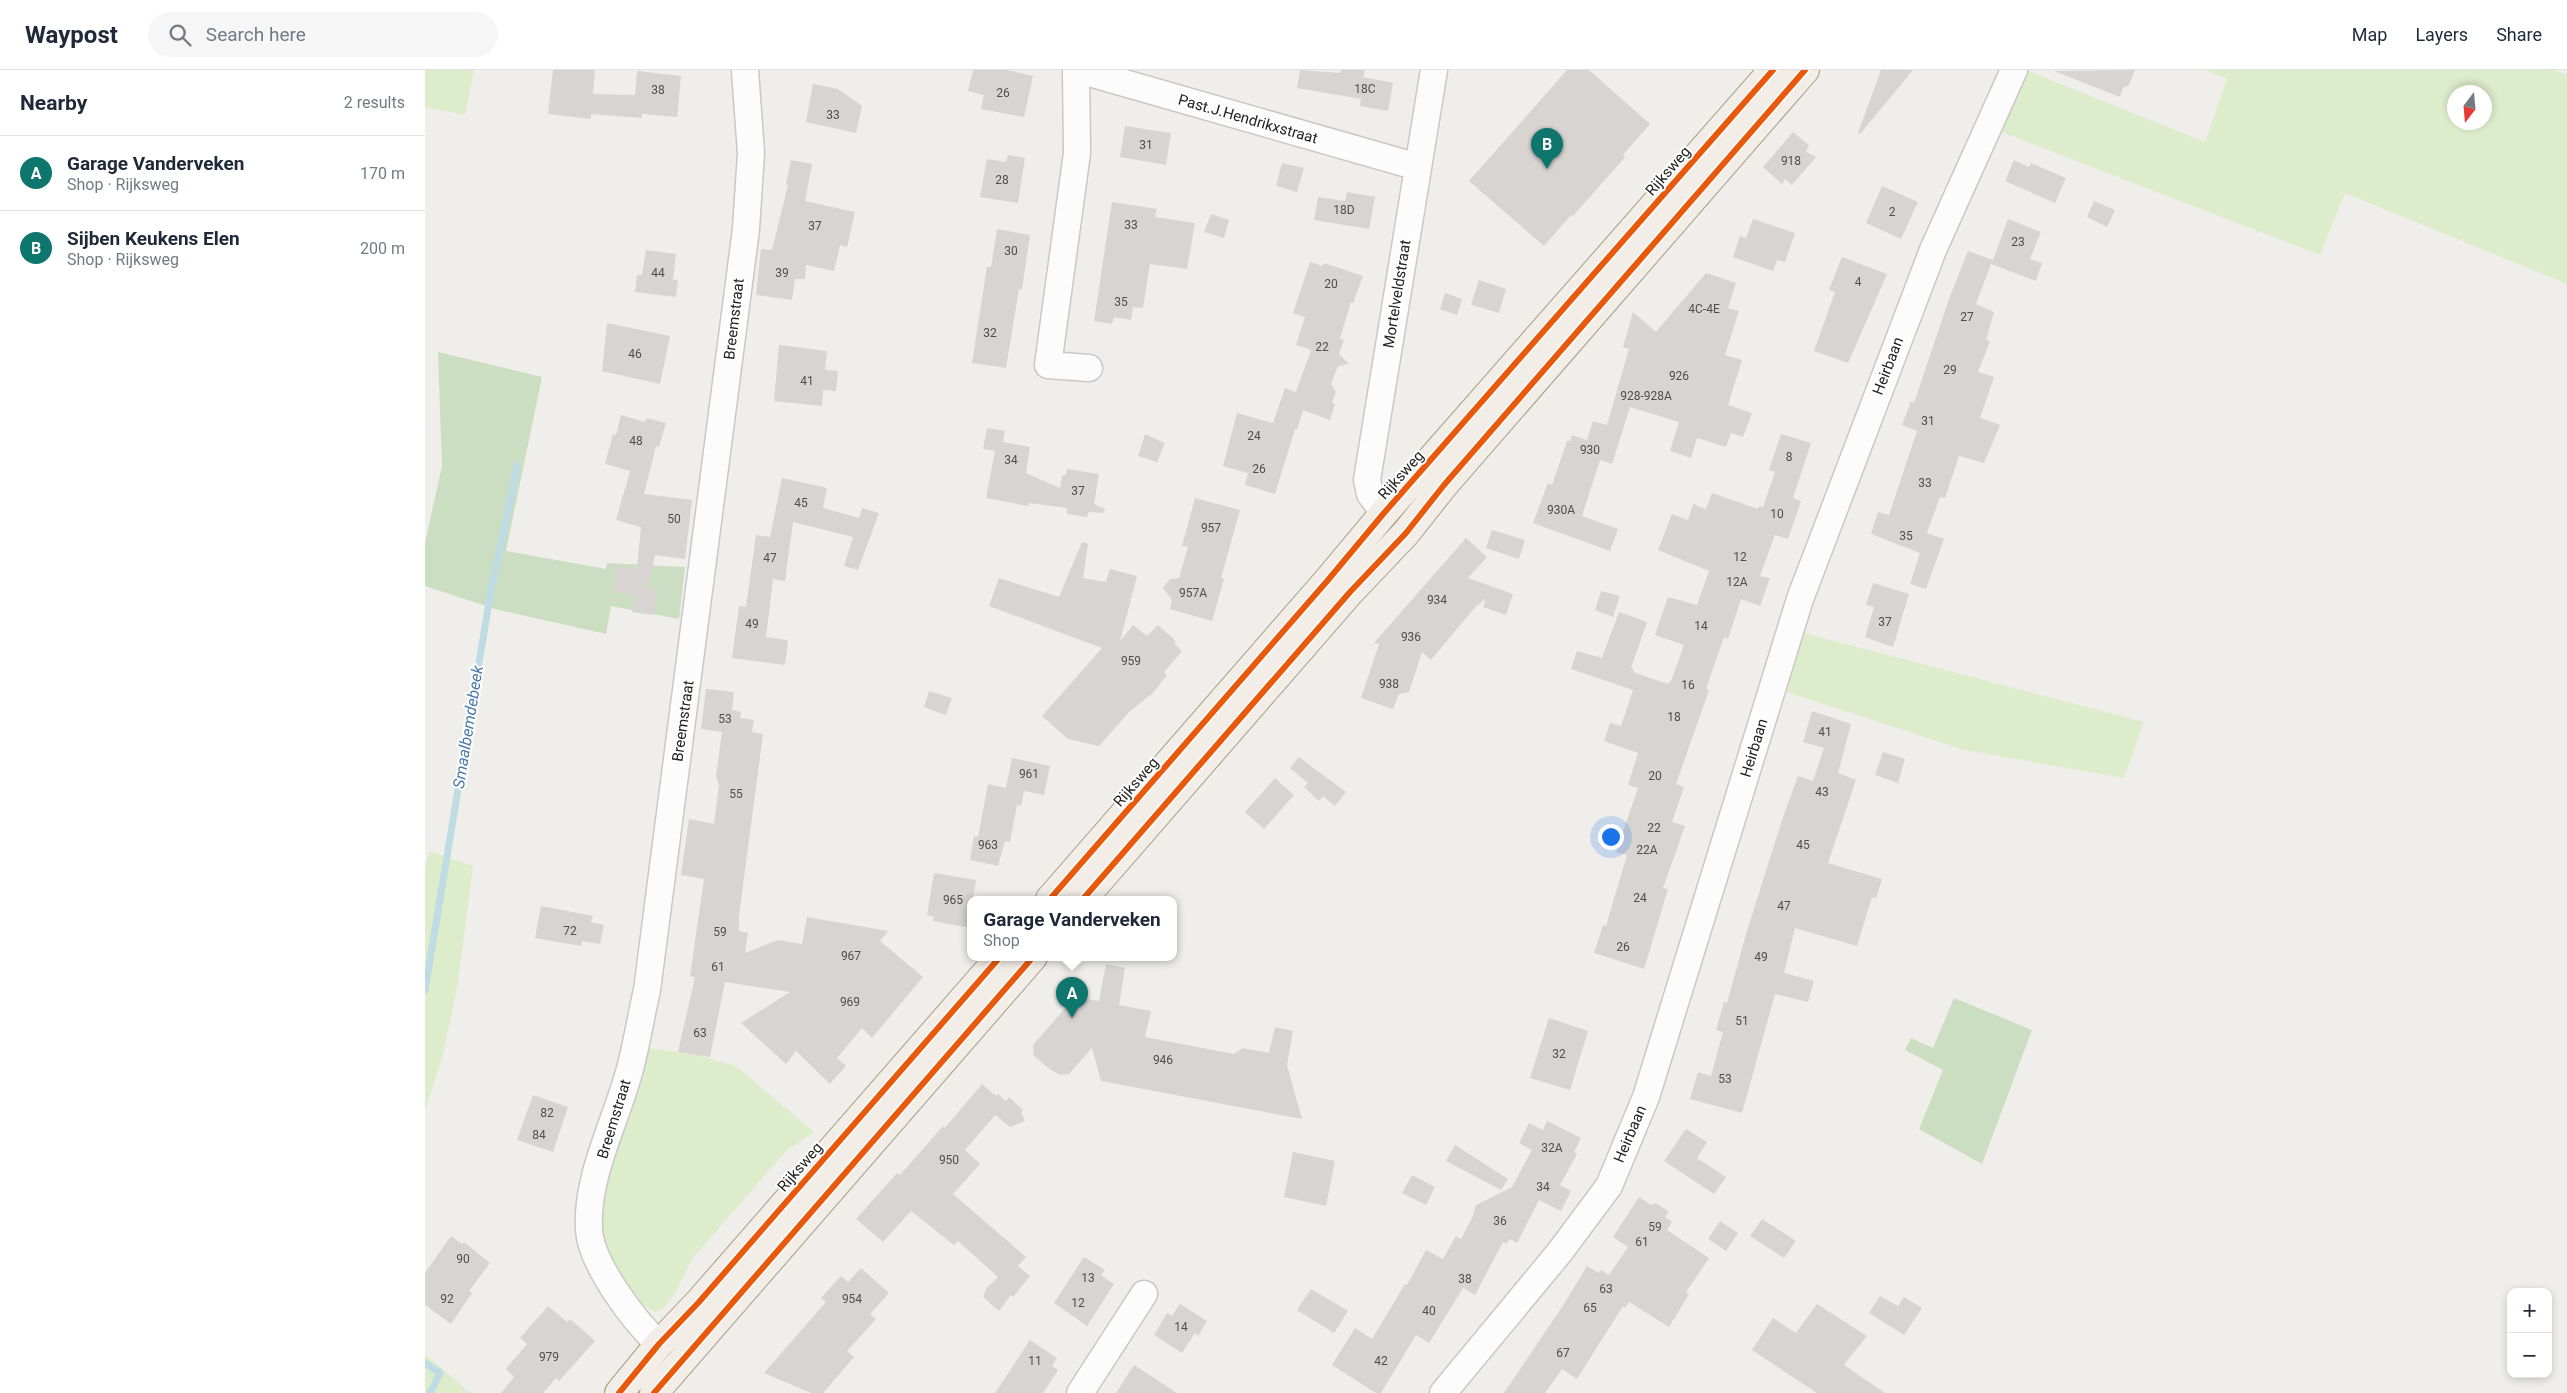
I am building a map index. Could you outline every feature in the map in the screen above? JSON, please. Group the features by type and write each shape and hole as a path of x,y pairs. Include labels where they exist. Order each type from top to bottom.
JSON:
{"main road":[{"name":"Rijksweg","path":"1053,896 1329,580 1384,513 1773,70"},
{"path":"1086,896 1350,592 1406,533 1444,485 1805,70"},
{"name":"Rijksweg","path":"619,1393 659,1344 699,1302 997,961"},
{"path":"654,1393 1030,961"}],"street":[{"name":"Breemstraat","path":"659,1344 641,1327 627,1308 599,1261 589,1231 590,1198 628,1077 647,990 746,229 751,153 745,70"},
{"name":"Past.J.Hendrikxstraat","path":"1089,368 1048,365 1077,153 1077,70 1418,167"},
{"name":"Mortelveldstraat","path":"1384,513 1370,494 1367,480 1434,70"},
{"name":"Heirbaan","path":"1443,1393 1559,1253 1609,1186 1646,1097 1800,599 1933,250 2013,70"},
{"path":"1080,1393 1144,1294"}],"green space":[{"path":"425,70 474,70 465,115 425,107"},
{"path":"2026,70 2205,142 2227,79 2205,70 2554,70 2567,75 2567,284 2345,193 2320,255 1999,131"},
{"path":"438,352 542,377 506,551 606,569 607,563 685,567 679,619 611,606 606,634 495,609 425,586 425,543 442,466"},
{"path":"1804,633 2144,722 2124,778 1964,750 1784,691"},
{"path":"429,851 473,866 458,982 443,1055 425,1111 425,867"},
{"path":"1954,998 2032,1030 1982,1164 1919,1129 1943,1070 1905,1050 1911,1038 1933,1048"},
{"path":"647,1048 697,1055 736,1066 814,1132 786,1151 692,1259 676,1292 663,1309 655,1312 635,1300 602,1242 600,1201"},
{"path":"425,1354 470,1393 425,1393"}],"building":[{"path":"553,70 595,70 593,94 635,95 637,71 681,76 677,117 642,114 642,118 591,114 591,119 548,114"},
{"path":"973,70 1007,70 1033,76 1024,117 981,109 984,95 968,91"},
{"path":"1300,70 1340,73 1341,70 1365,70 1363,77 1393,83 1388,111 1360,106 1361,99 1297,88"},
{"path":"1567,70 1589,70 1650,124 1623,155 1625,157 1544,246 1469,181"},
{"path":"1881,70 1913,70 1860,134 1858,133"},
{"path":"2135,70 2129,85 2123,88 2120,97 2054,71"},
{"path":"813,84 838,89 862,106 856,133 806,122"},
{"path":"1125,126 1171,133 1166,165 1120,157"},
{"path":"1793,132 1809,145 1806,152 1816,157 1792,185 1785,179 1782,184 1763,167"},
{"path":"1008,155 1025,158 1018,203 980,197 987,159 1006,162"},
{"path":"791,160 812,164 805,201 855,212 847,247 840,245 834,271 806,265 805,279 795,279 792,300 756,295 761,249 772,250 788,185 786,184"},
{"path":"2014,160 2029,167 2031,163 2066,178 2055,203 2005,181"},
{"path":"1282,163 1304,168 1297,192 1276,186"},
{"path":"1882,186 1918,202 1901,239 1866,223"},
{"path":"1347,192 1375,197 1369,229 1314,220 1318,197 1345,201"},
{"path":"2094,201 2115,210 2107,227 2087,217"},
{"path":"1112,202 1157,209 1155,217 1195,223 1187,269 1150,264 1143,308 1133,307 1131,320 1114,317 1112,324 1094,321"},
{"path":"1211,214 1229,220 1224,238 1204,232"},
{"path":"1753,219 1795,233 1785,262 1777,260 1773,271 1733,257 1740,236 1746,238"},
{"path":"2008,219 2041,232 2030,259 2042,263 2036,281 1991,264 1976,304 1994,312 1986,340 1990,341 1978,372 1994,377 1980,418 2000,425 1984,463 1959,456 1945,498 1940,497 1927,533 1944,539 1926,589 1910,584 1920,553 1871,534 1878,512 1889,515 1917,431 1902,425 1911,401 1914,403 1949,299 1968,251 1993,260"},
{"path":"997,229 1030,235 1022,289 1019,289 1006,368 972,363 987,267 991,267"},
{"path":"646,250 676,254 673,280 678,280 676,297 635,292 637,275 642,275"},
{"path":"1842,257 1887,274 1848,363 1814,351 1835,292 1829,290"},
{"path":"1310,262 1323,266 1324,263 1363,276 1353,303 1351,302 1340,338 1344,340 1339,354 1349,364 1338,366 1331,384 1336,392 1332,402 1335,404 1330,420 1303,410 1297,430 1295,429 1275,494 1245,485 1248,473 1223,466 1237,413 1273,423 1285,388 1296,392 1311,350 1296,345 1305,317 1293,313"},
{"path":"1706,273 1736,283 1728,308 1739,311 1725,355 1742,360 1728,405 1752,413 1743,437 1731,433 1726,447 1697,438 1691,458 1670,451 1679,422 1630,407 1612,464 1600,460 1582,516 1618,529 1610,551 1533,523 1548,483 1552,485 1567,441 1570,441 1572,435 1587,440 1593,421 1607,425 1629,349 1623,347 1633,312 1656,332"},
{"path":"1479,280 1506,289 1499,313 1471,305"},
{"path":"1445,293 1462,299 1457,315 1440,309"},
{"path":"607,323 670,336 660,384 602,371"},
{"path":"779,345 827,351 825,370 838,371 836,391 823,390 822,406 774,401"},
{"path":"621,415 645,422 646,418 666,423 659,447 656,446 644,494 692,500 685,559 655,555 648,589 657,590 654,615 632,612 634,595 613,592 616,566 637,568 641,527 616,520 630,471 605,464 613,434 616,435"},
{"path":"987,428 1005,431 1003,442 1030,447 1026,473 1060,488 1062,475 1066,475 1067,469 1099,474 1094,504 1105,509 1104,513 1088,512 1087,517 1067,514 1067,508 1029,503 1028,506 986,498 995,451 983,449"},
{"path":"1145,434 1165,443 1157,462 1138,456"},
{"path":"1781,434 1811,443 1793,498 1801,501 1788,539 1775,535 1760,576 1770,578 1760,606 1741,599 1728,639 1724,637 1706,689 1709,690 1676,784 1684,787 1672,822 1685,826 1663,888 1668,889 1644,969 1594,953 1603,925 1606,926 1627,855 1616,852 1638,788 1628,785 1638,753 1604,741 1610,723 1621,726 1633,690 1571,669 1577,651 1602,658 1619,612 1647,622 1631,668 1634,669 1633,672 1668,684 1671,681 1684,645 1655,635 1668,597 1697,605 1709,571 1658,550 1672,514 1688,520 1693,504 1706,509 1712,493 1758,509 1759,506 1763,507 1775,472 1769,470"},
{"path":"782,478 827,488 823,508 859,518 862,508 879,513 858,570 844,566 853,537 793,522 785,581 773,579 766,637 788,640 785,665 732,658 739,606 746,607 756,535 770,537"},
{"path":"1195,498 1240,510 1221,578 1224,579 1212,621 1170,609 1172,600 1163,588 1170,579 1179,578 1188,547 1182,546"},
{"path":"1492,530 1525,540 1519,559 1486,548"},
{"path":"1466,538 1487,557 1468,578 1513,594 1506,615 1483,607 1486,598 1477,605 1431,660 1422,652 1409,692 1399,694 1393,709 1361,698 1379,644 1374,643"},
{"path":"1082,542 1088,544 1083,578 1106,582 1110,569 1137,576 1131,599 1128,598 1131,600 1120,641 1133,625 1147,636 1158,625 1176,641 1174,643 1182,651 1164,672 1167,675 1153,693 1130,711 1099,746 1068,739 1042,716 1102,648 989,606 999,578 1059,597"},
{"path":"1873,583 1909,594 1893,647 1865,637 1874,607 1866,605"},
{"path":"1601,591 1620,596 1613,617 1595,610"},
{"path":"706,689 734,692 732,710 741,712 740,718 754,720 752,732 763,734 739,916 739,931 748,933 745,953 778,940 802,944 807,917 888,931 880,941 923,977 872,1038 862,1028 837,1058 846,1066 830,1084 796,1051 786,1064 741,1023 790,992 725,982 710,1057 678,1052 695,977 690,976 704,879 681,875 689,819 714,824 719,785 716,776 722,732 701,729"},
{"path":"929,691 952,698 946,715 924,707"},
{"path":"1812,711 1851,724 1838,773 1856,780 1828,863 1882,879 1876,898 1872,897 1857,946 1795,928 1784,973 1814,981 1808,1002 1775,994 1742,1113 1690,1099 1698,1072 1711,1076 1723,1032 1716,1030 1724,1002 1727,1003 1746,934 1798,776 1813,781 1824,748 1803,742"},
{"path":"1883,752 1905,759 1898,783 1875,775"},
{"path":"1299,757 1346,792 1335,806 1323,796 1319,801 1304,787 1308,783 1290,768"},
{"path":"1012,758 1050,766 1044,795 1024,791 1021,806 1017,805 1010,842 1005,841 998,866 970,860 974,836 978,837 988,784 1006,788"},
{"path":"1275,778 1294,795 1264,829 1245,812"},
{"path":"934,873 976,880 973,896 967,896 967,927 933,921 934,917 927,915"},
{"path":"541,906 593,916 591,922 604,925 600,944 582,941 581,946 535,938"},
{"path":"1106,964 1125,968 1119,1005 1151,1011 1145,1037 1234,1054 1243,1048 1269,1053 1275,1027 1293,1031 1287,1065 1302,1119 1101,1081 1092,1048 1069,1074 1060,1075 1051,1070 1034,1056 1033,1045 1075,997 1099,1001"},
{"path":"1549,1018 1588,1031 1570,1090 1530,1078"},
{"path":"982,1084 996,1096 998,1094 1006,1101 1009,1097 1023,1110 1021,1113 1025,1121 1010,1127 995,1115 965,1150 980,1164 953,1194 1026,1257 1018,1266 1030,1276 1013,1297 1011,1295 999,1311 983,1297 986,1289 998,1277 958,1241 954,1245 911,1211 883,1242 856,1219 897,1173 900,1175 943,1126 945,1128"},
{"path":"533,1095 568,1107 553,1152 517,1140"},
{"path":"1547,1121 1581,1138 1574,1152 1577,1154 1560,1185 1571,1191 1561,1211 1539,1200 1517,1243 1510,1239 1506,1244 1503,1242 1475,1295 1463,1288 1429,1343 1416,1335 1381,1393 1376,1393 1332,1365 1355,1328 1372,1339 1405,1284 1407,1285 1426,1250 1443,1259 1456,1236 1461,1239 1473,1216 1476,1205 1512,1187 1532,1150 1519,1143 1529,1123 1543,1130"},
{"path":"1686,1129 1707,1142 1697,1158 1726,1177 1714,1194 1664,1161"},
{"path":"1455,1145 1508,1179 1501,1190 1446,1161"},
{"path":"1293,1152 1335,1161 1326,1206 1284,1197"},
{"path":"1412,1175 1435,1187 1426,1205 1402,1193"},
{"path":"1639,1197 1651,1205 1656,1203 1669,1212 1665,1217 1672,1222 1667,1230 1709,1258 1686,1292 1689,1294 1669,1327 1629,1302 1625,1308 1623,1306 1577,1379 1562,1369 1545,1393 1504,1393 1564,1304 1587,1266 1599,1273 1601,1270 1609,1275 1628,1247 1613,1237"},
{"path":"1762,1219 1796,1241 1784,1258 1750,1236"},
{"path":"1720,1221 1738,1233 1726,1251 1708,1239"},
{"path":"451,1236 462,1244 464,1242 490,1263 469,1291 472,1293 451,1324 425,1305 425,1273"},
{"path":"1084,1257 1105,1270 1101,1275 1114,1284 1087,1326 1054,1303"},
{"path":"861,1268 889,1293 870,1314 876,1319 847,1351 854,1357 823,1393 811,1393 764,1373 826,1302 821,1298 841,1276 848,1282"},
{"path":"1311,1289 1348,1311 1334,1333 1297,1310"},
{"path":"1880,1296 1898,1306 1904,1297 1922,1308 1904,1335 1869,1313"},
{"path":"1180,1304 1207,1321 1198,1336 1195,1333 1182,1353 1154,1335 1167,1313 1172,1316"},
{"path":"1817,1304 1867,1336 1844,1365 1885,1393 1817,1393 1752,1350 1773,1318 1796,1333"},
{"path":"548,1306 567,1322 570,1319 595,1341 559,1381 556,1378 543,1393 501,1393 514,1377 506,1369 527,1344 520,1338"},
{"path":"1030,1340 1057,1358 1052,1366 1058,1370 1043,1393 995,1393"},
{"path":"1134,1365 1177,1393 1116,1393"}],"waterway":[{"name":"Smaalbemdebeek","path":"425,990 490,596 517,465"},
{"name":"Smaalbemdebeek","path":"425,1363 440,1373 430,1393"}],"cycle path":[{"path":"1053,896 1384,513 1773,70"},
{"path":"1086,896 1350,592 1406,533 1444,485 1805,70"},
{"path":"619,1393 659,1344 699,1302 997,961"},
{"path":"654,1393 1030,961"}],"place":[{"name":"Sijben Keukens Elen","path":"1547,169"},
{"name":"Garage Vanderveken","path":"1072,1018"}]}
